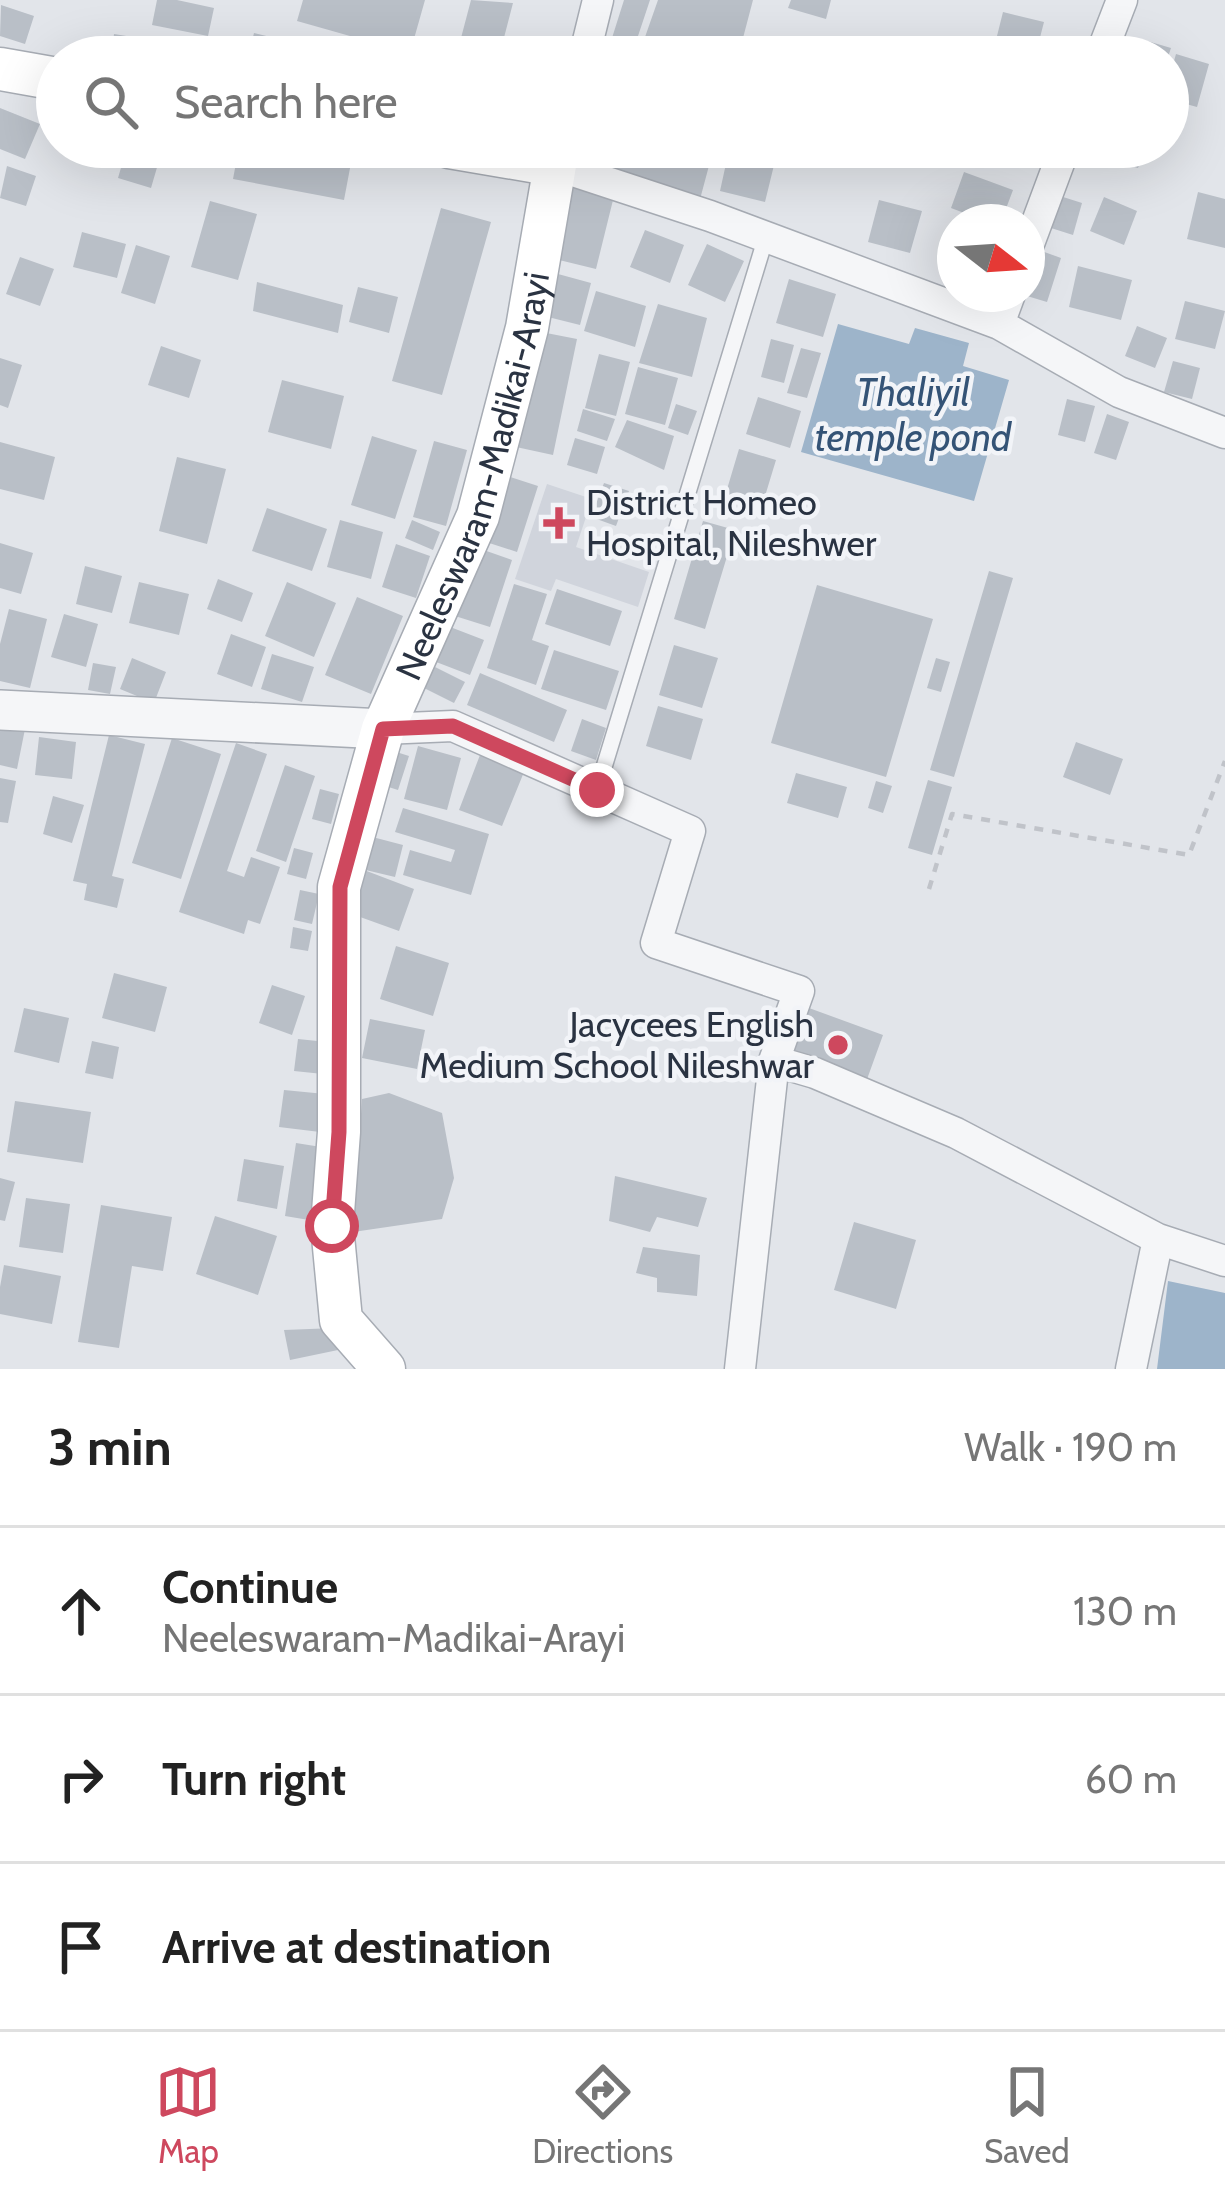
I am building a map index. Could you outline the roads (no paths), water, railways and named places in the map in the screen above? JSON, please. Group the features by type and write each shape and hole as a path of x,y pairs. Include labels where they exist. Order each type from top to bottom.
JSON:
{"main road":[{"path":"0,69 36,75"},
{"name":"Neeleswaram-Madikai-Arayi","path":"384,1369 341,1320 332,1226 339,1132 340,887 383,729 478,516 527,328 556,168"}],"street":[{"path":"589,36 598,0"},
{"path":"1108,36 1122,0"},
{"path":"589,168 766,237 937,289"},
{"path":"1044,204 1057,168"},
{"path":"1008,312 1119,392 1225,433"},
{"path":"0,710 383,729 453,726 690,831 656,943 799,991 774,1060 740,1369"},
{"path":"774,1060 956,1133 1158,1238 1225,1261"},
{"path":"1131,1369 1158,1238"}],"lane":[{"path":"597,790 766,237"}],"water":[{"name":"Thaliyil temple pond","path":"838,324 909,344 915,328 969,343 963,366 1009,380 974,501 801,452"},
{"path":"1168,1281 1225,1293 1225,1369 1157,1369"}],"place":[{"name":"District Homeo Hospital, Nileshwer","path":"559,523"},
{"name":"Jacycees English Medium School Nileshwar","path":"838,1045"}]}
